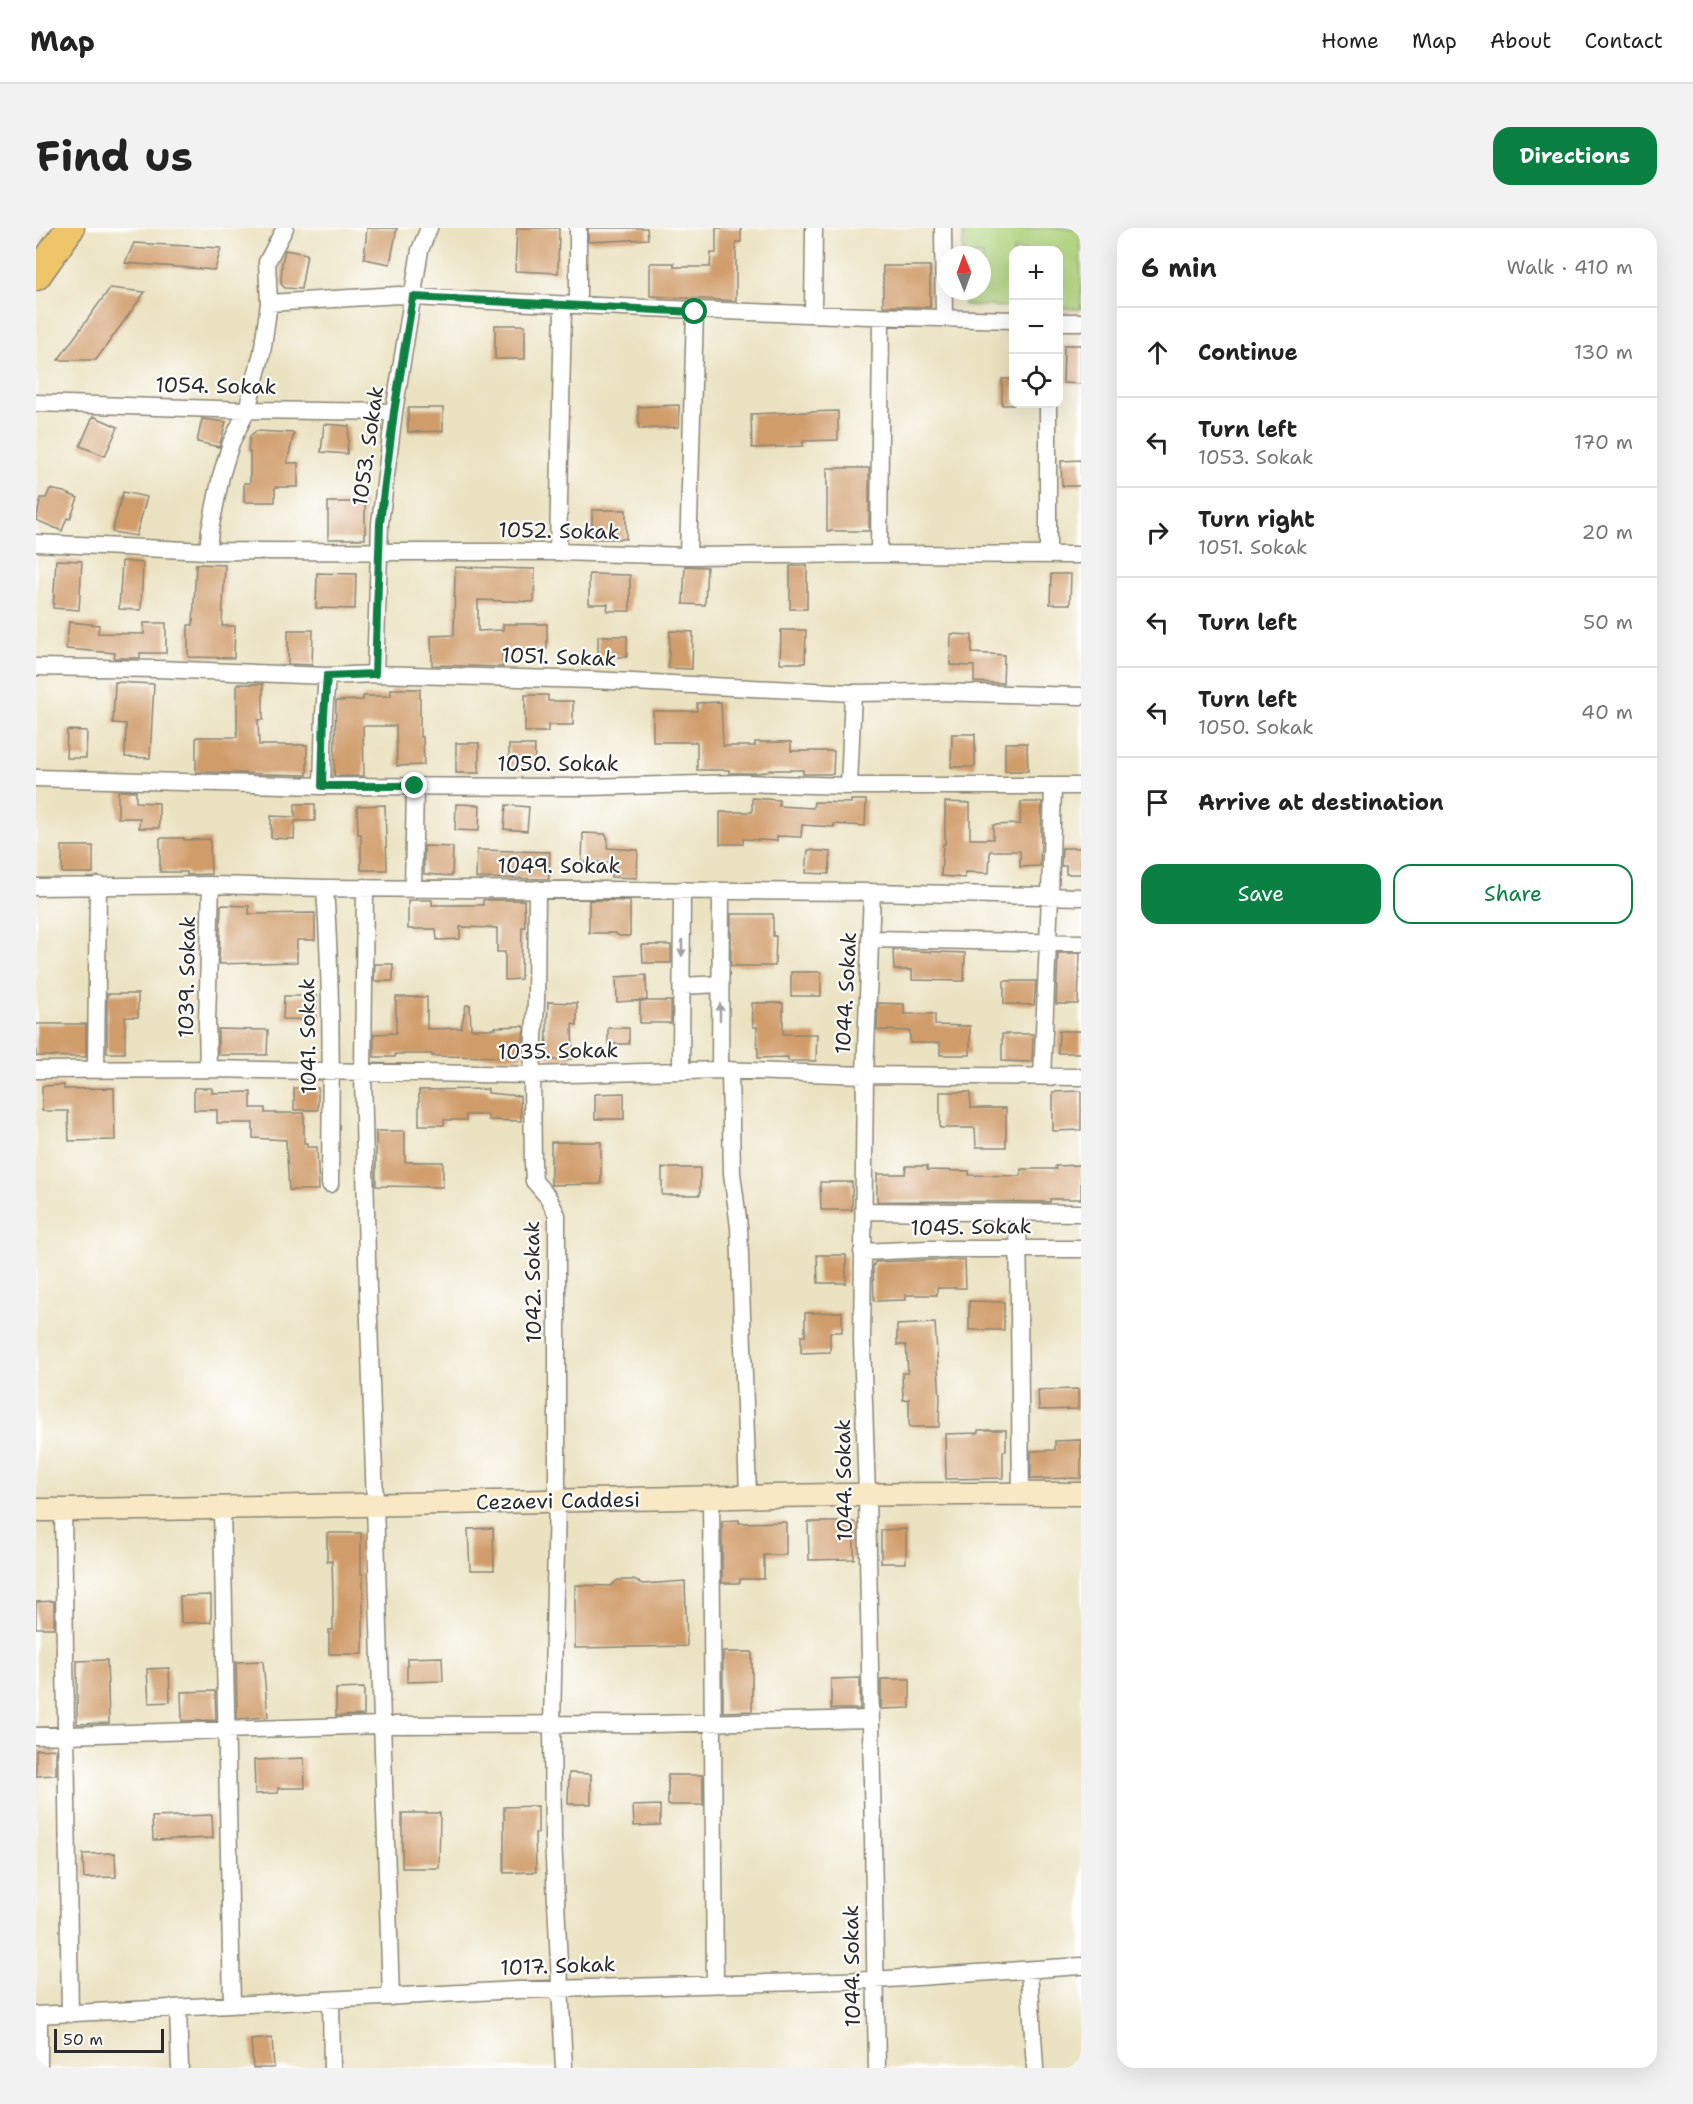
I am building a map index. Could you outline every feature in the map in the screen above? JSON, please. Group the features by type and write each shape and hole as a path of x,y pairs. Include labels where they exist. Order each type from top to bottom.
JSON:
{"highway":[{"path":"36,276 70,228"}],"street":[{"path":"208,551 221,476 231,443 247,410 262,352 268,303 267,262 285,228"},
{"name":"1053. Sokak","path":"375,674 380,523 394,412 420,250 429,228"},
{"path":"558,552 571,305 578,228"},
{"path":"813,313 814,228"},
{"path":"944,228 944,318"},
{"path":"268,303 399,295 695,312 813,313 1009,320"},
{"path":"688,556 695,312"},
{"path":"879,554 881,317"},
{"path":"1063,322 1081,322"},
{"name":"1054. Sokak","path":"36,403 394,412"},
{"path":"1048,408 1048,554"},
{"name":"1052. Sokak","path":"36,543 208,551 558,552 688,556 1081,555"},
{"name":"1051. Sokak","path":"36,666 327,676 375,674 593,680 853,693 936,692 1081,696"},
{"path":"322,786 327,676"},
{"path":"849,786 853,693"},
{"name":"1050. Sokak","path":"36,777 322,786 587,787 741,783 849,786 1081,786"},
{"path":"413,888 415,786"},
{"path":"1042,1077 1053,786"},
{"path":"96,1069 98,885"},
{"name":"1049. Sokak","path":"36,887 211,885 872,892 1081,897"},
{"name":"1039. Sokak","path":"208,1069 211,885"},
{"path":"365,887 363,1072 367,1259 377,1505 391,1997"},
{"name":"1041. Sokak","path":"326,888 331,1072 330,1184"},
{"name":"1042. Sokak","path":"537,889 536,1002 532,1075 534,1181 548,1197 556,1215 557,1501 552,1724 553,1839 564,2068"},
{"path":"681,1070 682,890"},
{"path":"721,891 720,984 732,1173 739,1227 748,1496"},
{"name":"1044. Sokak","path":"872,892 865,1075 862,1341 867,1495 877,2068"},
{"path":"871,939 1081,943"},
{"path":"682,986 720,984"},
{"name":"1035. Sokak","path":"36,1070 208,1069 532,1075 725,1070 865,1075 1081,1077"},
{"path":"864,1211 1081,1213"},
{"path":"1018,1213 1016,1249 1020,1494"},
{"name":"1045. Sokak","path":"862,1252 929,1249 1081,1249"},
{"name":"Cezaevi Caddesi","path":"36,1510 222,1509 748,1496 1081,1494"},
{"path":"711,1497 715,1984"},
{"path":"63,1509 70,2014"},
{"path":"222,1509 232,2005"},
{"path":"36,1736 382,1725 712,1723 871,1719"},
{"name":"1017. Sokak","path":"37,2015 561,1988 874,1980 1081,1966"},
{"path":"1029,1970 1035,2068"},
{"path":"331,2000 332,2068"},
{"path":"178,2008 180,2068"},
{"path":"37,2015 39,2068"}],"green space":[{"path":"963,228 1081,228 1081,309 1063,308 1063,246 1009,246 1009,307 964,305 964,300 991,300 991,246 963,246"}],"building":[{"path":"367,228 397,228 390,264 364,259"},
{"path":"517,228 559,228 558,273 515,271"},
{"path":"588,228 647,228 648,239 588,242"},
{"path":"716,228 741,228 741,242 736,242 736,301 650,296 650,263 674,263 674,267 710,267 711,253 716,253"},
{"path":"134,243 221,248 215,270 125,263"},
{"path":"285,250 307,254 301,289 285,288 281,284"},
{"path":"883,266 930,266 930,307 883,306"},
{"path":"110,288 145,292 96,360 58,360"},
{"path":"495,325 525,325 525,359 495,359"},
{"path":"1064,345 1081,345 1081,384 1063,383"},
{"path":"1002,379 1009,379 1009,405 1002,405"},
{"path":"679,405 679,427 639,429 638,407"},
{"path":"408,408 443,408 443,431 408,432"},
{"path":"838,411 838,440 803,441 803,446 752,448 751,414"},
{"path":"93,416 118,427 105,456 80,446"},
{"path":"202,419 226,422 219,447 197,442"},
{"path":"324,424 349,426 347,454 321,452"},
{"path":"256,431 294,433 287,463 298,463 298,487 275,487 275,502 244,502 244,483 250,483 250,452 248,451 250,436"},
{"path":"1081,460 1081,486 1062,486 1061,461"},
{"path":"827,468 869,468 869,531 827,531"},
{"path":"50,489 78,498 70,519 67,518 62,531 36,520 41,498 46,498"},
{"path":"123,492 147,497 136,536 112,532"},
{"path":"328,502 365,502 365,539 328,539"},
{"path":"592,510 626,510 626,539 592,539"},
{"path":"56,560 82,561 79,610 53,608"},
{"path":"122,561 143,563 141,610 119,609"},
{"path":"196,564 225,565 222,626 235,626 234,658 188,657 188,625 193,625"},
{"path":"685,566 707,567 705,605 683,604"},
{"path":"790,566 807,566 807,609 790,609"},
{"path":"455,567 535,569 534,602 478,600 478,631 503,630 503,624 547,624 547,649 502,650 503,667 432,665 431,636 454,635"},
{"path":"317,573 356,574 355,609 316,608"},
{"path":"589,574 630,575 630,611 607,611 608,604 589,604"},
{"path":"1051,574 1071,574 1070,604 1050,604"},
{"path":"69,622 99,625 98,633 144,634 144,623 166,623 166,653 140,653 140,658 114,658 115,653 66,649"},
{"path":"288,630 313,630 312,665 288,664"},
{"path":"781,630 806,630 805,663 780,663"},
{"path":"670,631 693,632 692,669 668,668"},
{"path":"951,634 972,635 972,653 1004,655 1003,683 974,682 974,666 950,665"},
{"path":"598,636 627,636 627,657 598,657"},
{"path":"115,682 154,684 150,758 125,757 126,724 113,723"},
{"path":"237,684 263,684 263,720 258,720 259,745 307,745 307,775 196,772 196,737 237,737"},
{"path":"391,689 420,689 420,737 423,737 424,765 397,766 396,726 363,726 364,776 334,776 336,701 363,700 363,696 391,696"},
{"path":"525,695 548,695 548,701 573,701 573,725 548,725 548,732 525,732"},
{"path":"721,702 723,746 755,746 755,742 791,742 791,751 834,751 833,774 803,774 803,770 729,773 729,770 697,770 697,742 653,742 653,711 697,711 697,703"},
{"path":"67,730 87,731 86,758 66,758"},
{"path":"952,734 975,734 975,767 951,767"},
{"path":"456,743 479,743 479,773 456,773"},
{"path":"1005,743 1027,743 1028,771 1005,771"},
{"path":"509,745 535,745 534,770 509,770"},
{"path":"118,791 136,791 136,802 159,803 159,828 139,828 140,818 118,818"},
{"path":"752,798 779,800 779,806 813,808 814,802 851,803 851,800 866,800 865,826 802,825 801,837 777,836 777,841 743,839 743,844 720,844 720,812 752,812"},
{"path":"945,802 970,803 970,839 993,839 993,825 1020,824 1021,802 1042,802 1040,866 1020,867 1020,851 990,851 989,873 965,872 965,878 941,876 943,844 945,844"},
{"path":"295,804 315,804 315,821 295,821 294,839 271,838 271,816 295,817"},
{"path":"456,804 480,805 479,831 455,830"},
{"path":"385,805 387,870 361,870 361,834 358,834 357,806"},
{"path":"506,805 529,807 527,831 504,829"},
{"path":"583,833 605,834 608,839 607,848 638,850 637,878 611,877 612,862 582,862"},
{"path":"160,838 210,839 211,874 187,875 187,872 160,872"},
{"path":"62,846 93,846 93,873 62,873"},
{"path":"424,846 453,847 452,876 424,874"},
{"path":"1062,848 1081,848 1081,874 1066,874 1066,866 1061,866"},
{"path":"477,850 550,852 549,879 476,878"},
{"path":"808,850 831,852 829,874 806,873"},
{"path":"408,900 432,900 432,905 483,905 483,900 524,900 525,927 522,927 521,979 505,980 505,952 497,952 497,928 460,927 460,939 437,940 436,929 408,929"},
{"path":"589,900 630,901 630,936 619,936 615,933 589,933"},
{"path":"221,905 249,906 249,914 315,913 315,940 297,940 297,962 219,964"},
{"path":"731,914 773,914 773,936 776,936 775,966 731,966"},
{"path":"642,945 671,945 671,963 643,963"},
{"path":"893,950 965,953 964,981 912,980 912,970 894,970"},
{"path":"1058,953 1080,953 1078,1004 1056,1004"},
{"path":"375,964 393,964 393,981 374,981"},
{"path":"791,972 821,972 821,996 791,996"},
{"path":"646,975 647,1000 617,1002 616,977"},
{"path":"1004,981 1036,981 1034,1005 1004,1004"},
{"path":"107,994 138,994 138,1017 125,1017 125,1053 107,1053"},
{"path":"284,996 317,996 316,1020 283,1019"},
{"path":"396,997 427,997 427,1029 461,1028 466,1005 470,1005 471,1029 524,1026 522,1057 395,1054 395,1057 374,1057 374,1034 396,1033"},
{"path":"640,1001 671,1001 671,1023 640,1023"},
{"path":"548,1002 577,1003 577,1025 572,1024 573,1059 554,1060 546,1055"},
{"path":"752,1003 783,1003 783,1034 817,1034 816,1061 788,1061 788,1057 758,1058 757,1027 753,1027"},
{"path":"878,1003 904,1004 904,1014 935,1014 935,1025 970,1026 970,1055 940,1055 940,1043 910,1043 910,1031 877,1030"},
{"path":"36,1024 86,1024 86,1057 36,1056"},
{"path":"608,1028 629,1028 629,1044 608,1044"},
{"path":"218,1029 268,1030 267,1055 218,1055"},
{"path":"1059,1031 1081,1031 1081,1053 1058,1053"},
{"path":"1002,1034 1033,1034 1032,1062 1002,1061"},
{"path":"64,1085 64,1089 114,1088 115,1140 69,1141 68,1111 42,1111 42,1086"},
{"path":"194,1088 212,1088 212,1093 251,1092 251,1108 265,1108 265,1113 304,1113 304,1143 307,1143 307,1147 317,1147 319,1190 289,1190 286,1140 253,1138 253,1123 217,1123 217,1110 194,1110"},
{"path":"294,1088 318,1088 318,1110 294,1110"},
{"path":"488,1089 488,1093 520,1096 521,1121 488,1120 488,1115 466,1115 466,1120 444,1120 444,1125 419,1125 419,1090"},
{"path":"1081,1091 1081,1130 1053,1131 1053,1092"},
{"path":"940,1092 970,1092 971,1108 1006,1108 1006,1147 976,1147 975,1128 940,1128"},
{"path":"624,1093 624,1119 595,1119 595,1094"},
{"path":"376,1131 405,1131 405,1162 443,1162 443,1187 376,1186"},
{"path":"551,1142 601,1142 601,1184 551,1185"},
{"path":"1081,1165 1081,1199 1050,1199 1050,1202 877,1201 877,1174 905,1174 906,1166 927,1166 927,1170 969,1171 969,1175 1021,1176 1021,1169 1056,1169 1055,1166"},
{"path":"662,1168 700,1168 700,1195 662,1195"},
{"path":"820,1182 852,1182 852,1210 821,1210"},
{"path":"817,1255 846,1255 846,1283 818,1283"},
{"path":"965,1260 966,1288 937,1288 937,1295 906,1295 906,1300 874,1301 873,1267 875,1262"},
{"path":"969,1301 1004,1302 1004,1330 969,1330"},
{"path":"842,1312 842,1332 830,1332 830,1352 801,1353 801,1336 805,1336 805,1313"},
{"path":"935,1323 940,1398 939,1427 909,1427 909,1399 903,1400 902,1373 908,1373 906,1345 897,1345 897,1325"},
{"path":"1078,1389 1078,1409 1039,1410 1038,1390"},
{"path":"978,1430 1006,1430 1003,1478 946,1479 945,1434 978,1433"},
{"path":"1081,1440 1081,1478 1031,1479 1031,1451 1055,1450 1055,1441"},
{"path":"739,1520 739,1523 786,1522 786,1555 764,1555 764,1579 740,1579 740,1583 722,1583 722,1521"},
{"path":"808,1522 854,1522 854,1559 809,1560"},
{"path":"493,1528 494,1570 470,1570 468,1529"},
{"path":"906,1529 906,1563 881,1563 881,1530"},
{"path":"327,1533 361,1533 363,1654 329,1654 329,1630 333,1630 333,1598 332,1561 327,1562"},
{"path":"618,1580 633,1580 643,1584 685,1581 687,1646 575,1648 575,1585 610,1586"},
{"path":"211,1595 211,1622 181,1623 180,1596"},
{"path":"54,1601 54,1628 36,1628 36,1602"},
{"path":"723,1652 752,1652 752,1711 723,1712"},
{"path":"442,1657 443,1681 407,1682 407,1658"},
{"path":"107,1660 109,1723 77,1724 77,1661"},
{"path":"263,1661 268,1717 237,1719 236,1662"},
{"path":"169,1668 170,1702 149,1703 147,1669"},
{"path":"860,1678 860,1709 831,1709 831,1679"},
{"path":"881,1679 910,1679 910,1708 881,1709"},
{"path":"364,1688 364,1715 336,1716 336,1689"},
{"path":"215,1691 216,1720 182,1721 181,1692"},
{"path":"56,1749 56,1775 36,1776 36,1750"},
{"path":"304,1758 305,1788 278,1788 278,1793 255,1794 254,1760"},
{"path":"569,1773 591,1774 591,1804 568,1804"},
{"path":"668,1775 703,1775 703,1805 668,1805"},
{"path":"660,1805 660,1825 634,1826 633,1806"},
{"path":"538,1806 538,1833 535,1833 536,1872 504,1873 504,1807"},
{"path":"402,1813 440,1813 439,1868 402,1868"},
{"path":"212,1815 213,1838 153,1840 152,1817"},
{"path":"115,1853 116,1877 84,1878 83,1854"},
{"path":"272,2038 274,2068 253,2068 251,2040"}],"route":[{"path":"415,786 322,786 327,676 375,674 380,523 394,412 413,297 695,312"}]}
